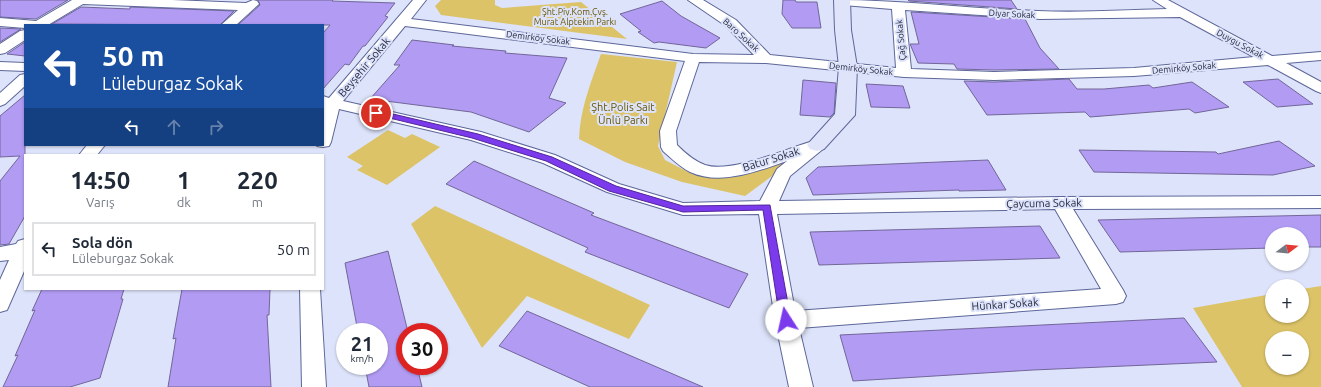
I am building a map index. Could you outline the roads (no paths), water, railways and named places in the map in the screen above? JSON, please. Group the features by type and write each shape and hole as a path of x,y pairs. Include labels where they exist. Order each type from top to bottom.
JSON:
{"street":[{"path":"41,24 81,0 253,4"},
{"name":"Beyşehir Sokak","path":"324,134 328,102 402,22 420,0"},
{"name":"Baro Sokak","path":"694,0 730,23 766,59"},
{"name":"Duygu Sokak","path":"1159,0 1321,88"},
{"name":"Diyar Sokak","path":"842,1 947,10 1040,15 1182,13"},
{"path":"801,387 786,320 767,207 783,173 817,145 845,114 848,67 843,30 842,1"},
{"path":"229,24 253,4"},
{"name":"Çağ Sokak","path":"898,6 904,74"},
{"path":"0,22 24,24"},
{"name":"Demirköy Sokak","path":"402,22 693,58 766,59 904,74 994,76 1134,72 1321,56"},
{"path":"0,50 24,35"},
{"name":"Batur Sokak","path":"693,58 668,130 669,147 683,160 704,171 734,171 817,145"},
{"path":"0,66 24,66"},
{"path":"0,101 24,79"},
{"name":"Çaycuma Sokak","path":"328,102 475,136 549,159 613,188 683,209 1060,203 1321,202"},
{"path":"88,154 96,146"},
{"name":"Hünkar Sokak","path":"786,320 1116,296 1060,203"},
{"path":"0,254 24,249"},
{"path":"0,304 24,249"},
{"path":"310,290 314,387"}],"park label":[{"name":"Şht.Piy.Kom.Çvş. Murat Alptekin Parkı","path":"575,18"},
{"name":"Şht.Polis Sait Ünlü Parkı","path":"623,113"}]}
